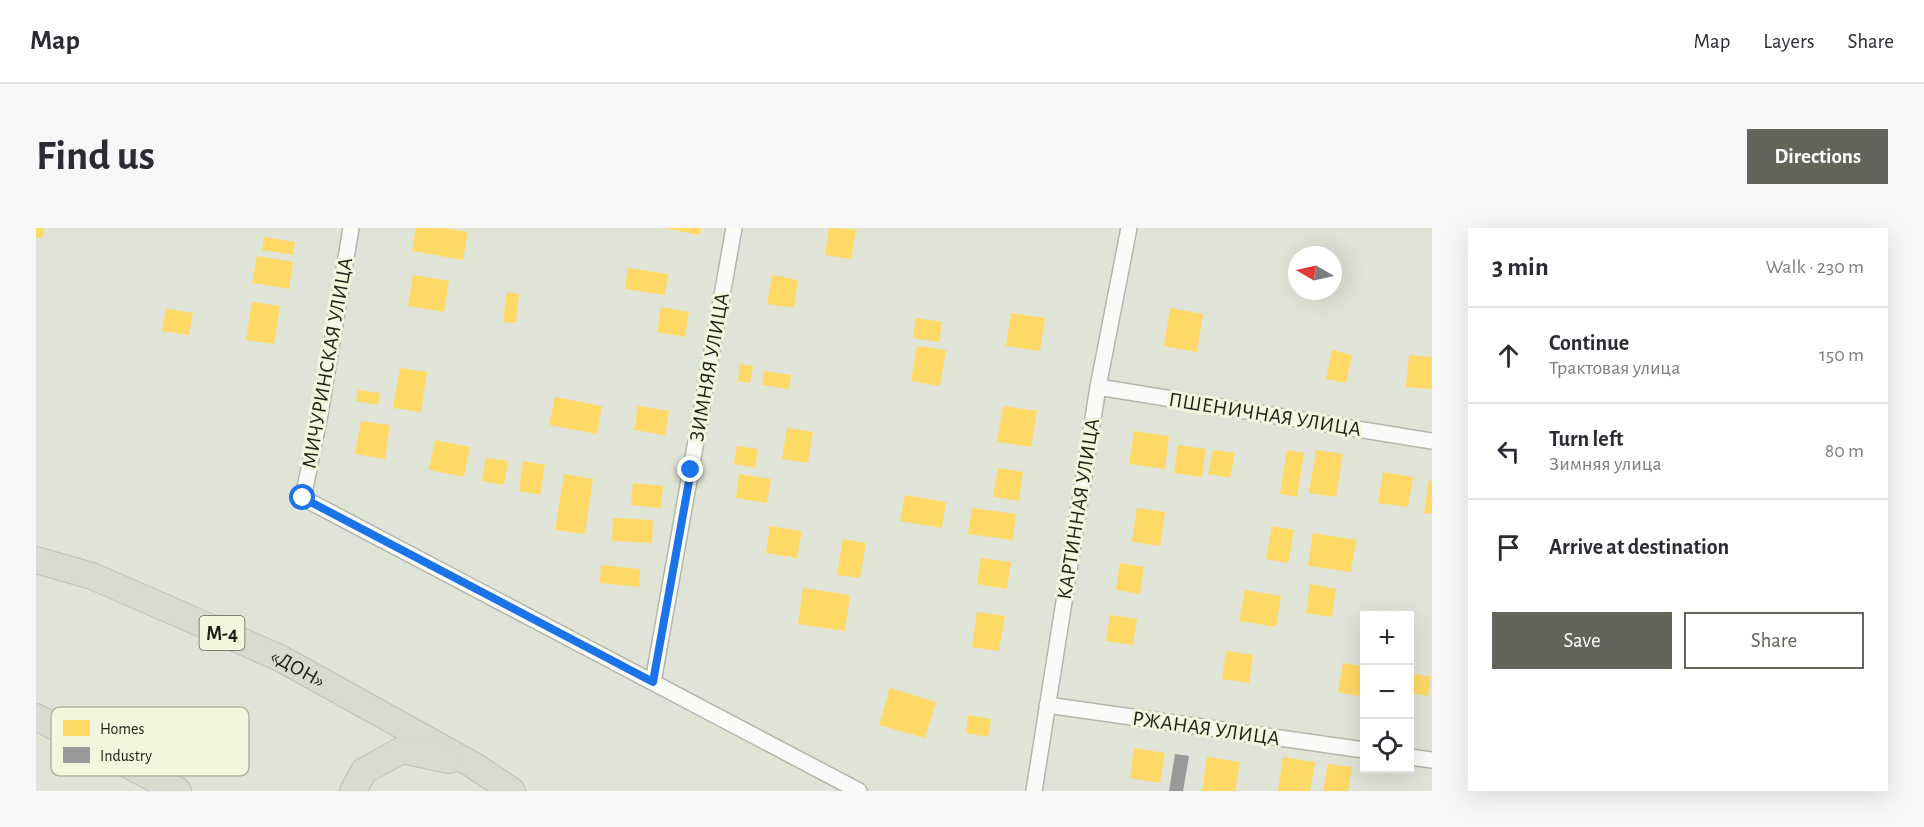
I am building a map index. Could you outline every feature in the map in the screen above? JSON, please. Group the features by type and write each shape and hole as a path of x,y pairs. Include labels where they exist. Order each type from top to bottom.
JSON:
{"highway":[{"name":"«ДОН»","path":"36,560 92,576 280,658 473,765 512,791"},
{"path":"36,717 51,725"},
{"name":"М-4","path":"353,791 364,771 402,750 473,765"},
{"path":"149,776 178,791"}],"street":[{"name":"МИЧУРИНСКАЯ УЛИЦА","path":"351,228 320,414 303,498 653,682"},
{"name":"ЗИМНЯЯ УЛИЦА","path":"653,682 734,228"},
{"name":"КАРТИННАЯ УЛИЦА","path":"1034,791 1098,387 1128,228"},
{"name":"ПШЕНИЧНАЯ УЛИЦА","path":"1098,387 1432,441"},
{"path":"653,682 859,791"},
{"name":"РЖАНАЯ УЛИЦА","path":"1047,705 1360,749"},
{"path":"1414,758 1432,760"}],"building: Homes":[{"path":"36,228 44,228 42,238 36,237"},
{"path":"416,228 444,228 468,232 463,260 412,251"},
{"path":"664,228 701,228 700,235"},
{"path":"829,228 856,229 851,259 825,255"},
{"path":"264,237 295,242 293,255 262,250"},
{"path":"257,256 293,262 289,289 252,283"},
{"path":"628,268 668,274 665,295 625,289"},
{"path":"413,275 449,281 444,312 408,306"},
{"path":"772,275 798,280 794,308 767,304"},
{"path":"507,292 519,294 516,323 503,322"},
{"path":"252,302 280,306 274,344 246,340"},
{"path":"661,307 689,312 685,337 657,332"},
{"path":"1170,308 1203,314 1197,352 1164,346"},
{"path":"166,309 193,313 189,335 162,331"},
{"path":"1011,313 1045,318 1040,351 1006,346"},
{"path":"916,318 942,322 939,342 913,338"},
{"path":"917,346 946,350 940,386 911,381"},
{"path":"1332,350 1352,355 1346,383 1326,379"},
{"path":"1409,355 1432,357 1432,389 1406,387"},
{"path":"740,364 753,366 750,383 738,381"},
{"path":"400,368 427,372 421,412 393,408"},
{"path":"764,371 791,375 789,389 762,385"},
{"path":"358,390 380,393 378,405 356,401"},
{"path":"555,397 602,406 597,434 549,425"},
{"path":"638,406 669,411 665,435 634,430"},
{"path":"1003,406 1037,411 1031,447 997,442"},
{"path":"361,421 390,425 385,459 355,454"},
{"path":"787,428 813,432 808,463 782,459"},
{"path":"1134,431 1169,436 1165,469 1129,464"},
{"path":"435,440 470,447 464,477 429,470"},
{"path":"1178,445 1206,449 1202,477 1174,473"},
{"path":"737,446 758,449 755,468 734,464"},
{"path":"1213,450 1235,453 1230,478 1208,474"},
{"path":"1287,450 1304,453 1297,497 1280,494"},
{"path":"1316,450 1343,454 1336,497 1309,493"},
{"path":"486,458 508,461 504,485 482,481"},
{"path":"523,461 545,465 540,495 519,491"},
{"path":"998,468 1023,472 1019,501 993,497"},
{"path":"1383,472 1413,477 1408,507 1378,503"},
{"path":"564,474 593,479 585,534 555,530"},
{"path":"739,474 771,479 767,503 736,498"},
{"path":"1429,480 1432,481 1432,514 1424,513"},
{"path":"633,483 663,486 661,508 631,505"},
{"path":"905,495 946,502 942,528 900,521"},
{"path":"972,508 1016,514 1013,540 968,534"},
{"path":"1137,508 1165,512 1160,546 1132,542"},
{"path":"613,518 653,520 652,543 612,541"},
{"path":"770,526 802,531 797,558 766,553"},
{"path":"1272,526 1294,530 1288,563 1266,559"},
{"path":"1313,533 1356,540 1351,572 1308,566"},
{"path":"843,539 866,543 860,578 837,575"},
{"path":"981,558 1011,562 1007,589 977,584"},
{"path":"1120,563 1144,567 1140,594 1116,590"},
{"path":"601,565 640,569 639,587 600,583"},
{"path":"1310,584 1336,589 1332,617 1306,613"},
{"path":"803,588 850,595 845,631 798,624"},
{"path":"1245,590 1281,596 1276,627 1239,621"},
{"path":"977,612 1005,616 999,651 972,647"},
{"path":"1110,615 1137,619 1133,645 1106,641"},
{"path":"1226,651 1253,655 1249,683 1222,679"},
{"path":"1343,663 1360,665 1360,696 1338,692"},
{"path":"1414,674 1431,677 1428,696 1414,694"},
{"path":"890,688 936,702 925,738 879,725"},
{"path":"968,715 991,719 988,737 966,733"},
{"path":"1134,748 1165,753 1160,783 1130,778"},
{"path":"1207,757 1240,762 1235,791 1202,791"},
{"path":"1283,757 1315,762 1310,791 1278,791"},
{"path":"1328,764 1352,767 1348,791 1323,791"}],"building: Industry":[{"path":"1175,754 1189,756 1183,791 1169,791"}],"route":[{"path":"303,498 653,682 691,470"}]}
